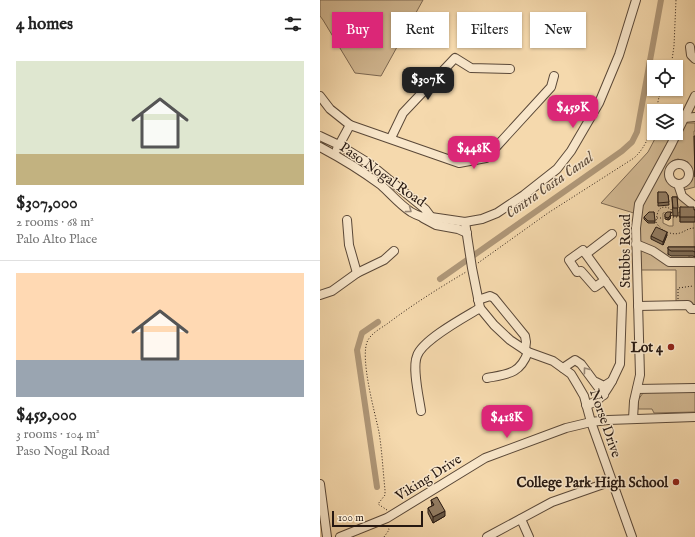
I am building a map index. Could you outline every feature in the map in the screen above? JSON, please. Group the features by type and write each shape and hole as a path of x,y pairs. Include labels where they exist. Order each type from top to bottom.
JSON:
{"street":[{"name":"Paso Nogal Road","path":"320,147 335,154 381,186 410,212 423,218 431,217 465,222 482,219 497,213 524,195 557,169 571,151 599,104 619,55 636,0"},
{"path":"690,47 691,55 695,60"},
{"path":"391,138 403,113 456,58 471,68 510,69"},
{"path":"320,96 330,109 350,125 391,138 459,163 486,158 551,86 554,76"},
{"name":"Stubbs Road","path":"634,419 634,401 640,375 636,244 639,204 695,96"},
{"path":"684,118 695,117"},
{"path":"335,154 350,125"},
{"name":"Paso Nogal Road","path":"320,136 339,145 370,164 425,209 431,217"},
{"path":"661,163 671,170"},
{"path":"678,184 687,180 689,173 684,165 679,164 674,166 671,170 671,179 678,184 682,196 693,205"},
{"path":"423,218 436,225 458,229 467,233"},
{"path":"347,220 349,245 357,274"},
{"name":"Norse Drive","path":"465,222 479,304 494,325 510,340 527,351 553,361 571,374 584,396 591,422 632,537"},
{"path":"586,254 612,234"},
{"path":"636,244 653,251 669,262 693,262"},
{"path":"586,405 594,403 604,395 620,364 622,304 605,280 583,250 569,260 577,272 581,271 595,287 605,280"},
{"path":"320,295 332,291 357,274 384,260 394,251"},
{"path":"420,411 415,365 417,355 421,347 490,296 494,298 525,336 527,351 525,360 519,368 510,374 487,378"},
{"path":"638,306 688,305 691,309 695,309"},
{"path":"563,368 575,360 581,364 604,395"},
{"path":"595,382 604,386 612,381"},
{"path":"637,389 695,388"},
{"name":"Viking Drive","path":"340,537 387,518 485,458 566,428 591,422 634,419 695,418"},
{"path":"488,537 552,502 612,481"},
{"path":"320,484 327,537"},
{"path":"521,519 529,537"}],"path":[{"path":"672,60 676,0"},
{"path":"680,217 672,217 671,209 663,207 657,212 656,222 658,227 662,230 673,234 678,234 688,228 695,228"},
{"path":"656,218 663,218"},
{"path":"678,301 678,288 693,286"}],"shaded area":[{"path":"320,0 423,0 416,12 391,12 391,48 396,48 381,76 355,73 340,48 383,48 383,12 332,12 332,35 320,16"},
{"path":"683,111 687,113 683,121"},
{"path":"683,123 695,123 695,187 680,191 693,205 678,213 678,216 680,216 680,222 694,222 695,305 692,302 676,301 676,270 637,270 637,214 601,203 648,152 654,140 683,140","holes":["678,159 688,162 689,175 686,181 683,185 678,187 674,186 670,183 666,176 667,167 670,163","673,212 673,226 663,223 663,213","668,253 689,253 689,258 668,258"]},
{"path":"695,388 695,412 654,413 652,409 638,409 638,400 643,393"}],"building":[{"path":"694,136 695,136 695,177"},
{"path":"658,192 666,192 669,202 658,203"},
{"path":"672,197 677,197 678,208 673,208"},
{"path":"680,207 694,207 695,217 680,217"},
{"path":"649,212 654,212 655,221 648,221 644,217"},
{"path":"667,212 671,212 668,218 665,217"},
{"path":"656,227 667,232 663,242 651,236"},
{"path":"668,247 695,247 695,252 671,251"},
{"path":"437,497 445,511 433,517 428,508 434,505 431,500"}],"waterway":[{"name":"Contra Costa Canal","path":"440,279 622,151 632,142 637,132 661,0"},
{"name":"Contra Costa Canal","path":"377,487 357,350 362,333 378,322"}],"place":[{"name":"Lot 4","path":"671,347"},
{"name":"College Park High School","path":"676,482"}]}
